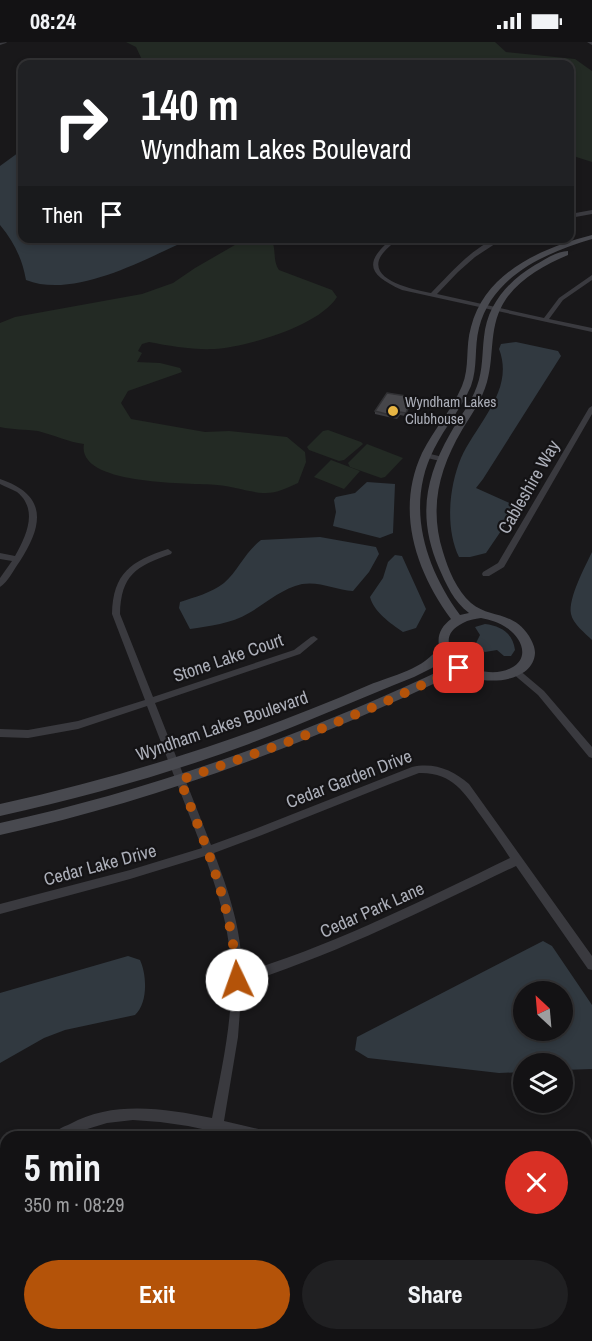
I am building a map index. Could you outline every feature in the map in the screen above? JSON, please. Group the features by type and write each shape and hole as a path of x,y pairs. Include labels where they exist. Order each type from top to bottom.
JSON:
{"street":[{"path":"0,44 5,42"},
{"path":"574,215 592,212"},
{"path":"574,243 592,237"},
{"path":"390,243 376,257 375,266 379,275 404,289 592,330"},
{"path":"433,296 472,256 494,243"},
{"path":"458,620 432,580 417,542 414,492 426,455 466,387 473,360 474,328 483,306 502,281 526,263 573,243"},
{"path":"481,614 458,620 446,631 443,649 459,668 486,677 501,676 515,671 528,656 528,644 525,637 509,622 481,614 465,605 448,577 437,550 430,517 430,494 440,459 480,390 487,367 488,329 496,308 513,285 536,268 592,244"},
{"path":"546,319 561,299 592,277"},
{"name":"Cableshire Way","path":"486,574 501,565 592,408"},
{"path":"426,455 440,459"},
{"path":"0,481 10,484 33,507 34,522 29,541 0,584"},
{"path":"168,552 135,565 123,578 115,598 116,614 208,851 225,901 235,946 237,980 230,1046 217,1127"},
{"path":"0,556 17,559"},
{"name":"Stone Lake Court","path":"0,733 28,734 78,724 297,652 314,639"},
{"name":"Wyndham Lakes Boulevard","path":"0,810 57,797 174,764 253,737 430,664 441,656 443,649"},
{"name":"Wyndham Lakes Boulevard","path":"0,829 50,818 180,780 299,738 459,668"},
{"path":"515,671 541,693 592,754"},
{"name":"Cedar Garden Drive","path":"208,851 276,826 402,774 423,769 446,774 465,787 592,965"},
{"name":"Cedar Lake Drive","path":"0,909 126,877 208,851"},
{"name":"Cedar Park Lane","path":"237,980 274,970 355,937 517,860"},
{"path":"71,1131 102,1117 148,1114 237,1131"}],"shaded area":[{"path":"126,42 495,42 506,52 575,59 592,71 592,162 574,156 574,60 142,60 136,47"},
{"path":"18,153 18,243 178,243 123,269 83,282 63,285 26,280 17,251 0,225 0,166"},
{"path":"238,243 272,243 279,270 332,290 337,297 315,317 299,326 245,344 206,349 149,342 142,344 138,351 142,353 137,362 160,363 180,368 182,372 128,391 121,403 131,419 205,432 229,431 287,437 305,452 306,462 298,483 276,492 263,493 223,486 161,482 115,475 98,468 86,458 84,444 38,431 0,427 0,323 15,317 142,294 173,283"},
{"path":"516,342 558,351 561,356 476,488 516,506 514,512 486,553 459,557 450,521 451,494 457,469 498,392 503,364 499,349 501,344"},
{"path":"328,430 363,444 344,460 339,461 309,450 307,447 323,431"},
{"path":"367,444 403,458 385,477 381,478 350,467 348,463"},
{"path":"331,460 360,471 344,489 314,477"},
{"path":"367,482 395,484 393,533 380,538 333,526 336,497 355,493"},
{"path":"320,537 376,547 379,554 369,572 353,591 302,584 280,593 235,620 190,629 179,608 180,602 208,592 224,583 250,550 261,540"},
{"path":"592,552 592,640 574,621 571,607 578,583"},
{"path":"395,555 402,556 426,609 416,628 403,632 379,612 370,597 383,578 388,562"},
{"path":"485,624 501,629 509,635 515,650 511,656 504,656 497,650 485,652 477,648 476,643 480,635 475,627"},
{"path":"543,941 552,946 592,1005 592,1069 573,1070 573,1053 513,1053 513,1072 499,1073 368,1058 355,1050 357,1037"},
{"path":"128,956 140,960 145,981 142,1003 135,1015 65,1030 44,1038 0,1063 0,993"}],"building":[{"name":"Wyndham Lakes Clubhouse","path":"387,393 413,397 406,413 400,412 397,417 375,411"}],"place":[{"name":"Wyndham Lakes Clubhouse","path":"393,411"}],"route":[{"path":"237,980 235,946 225,901 180,780 299,738 459,668"}]}
